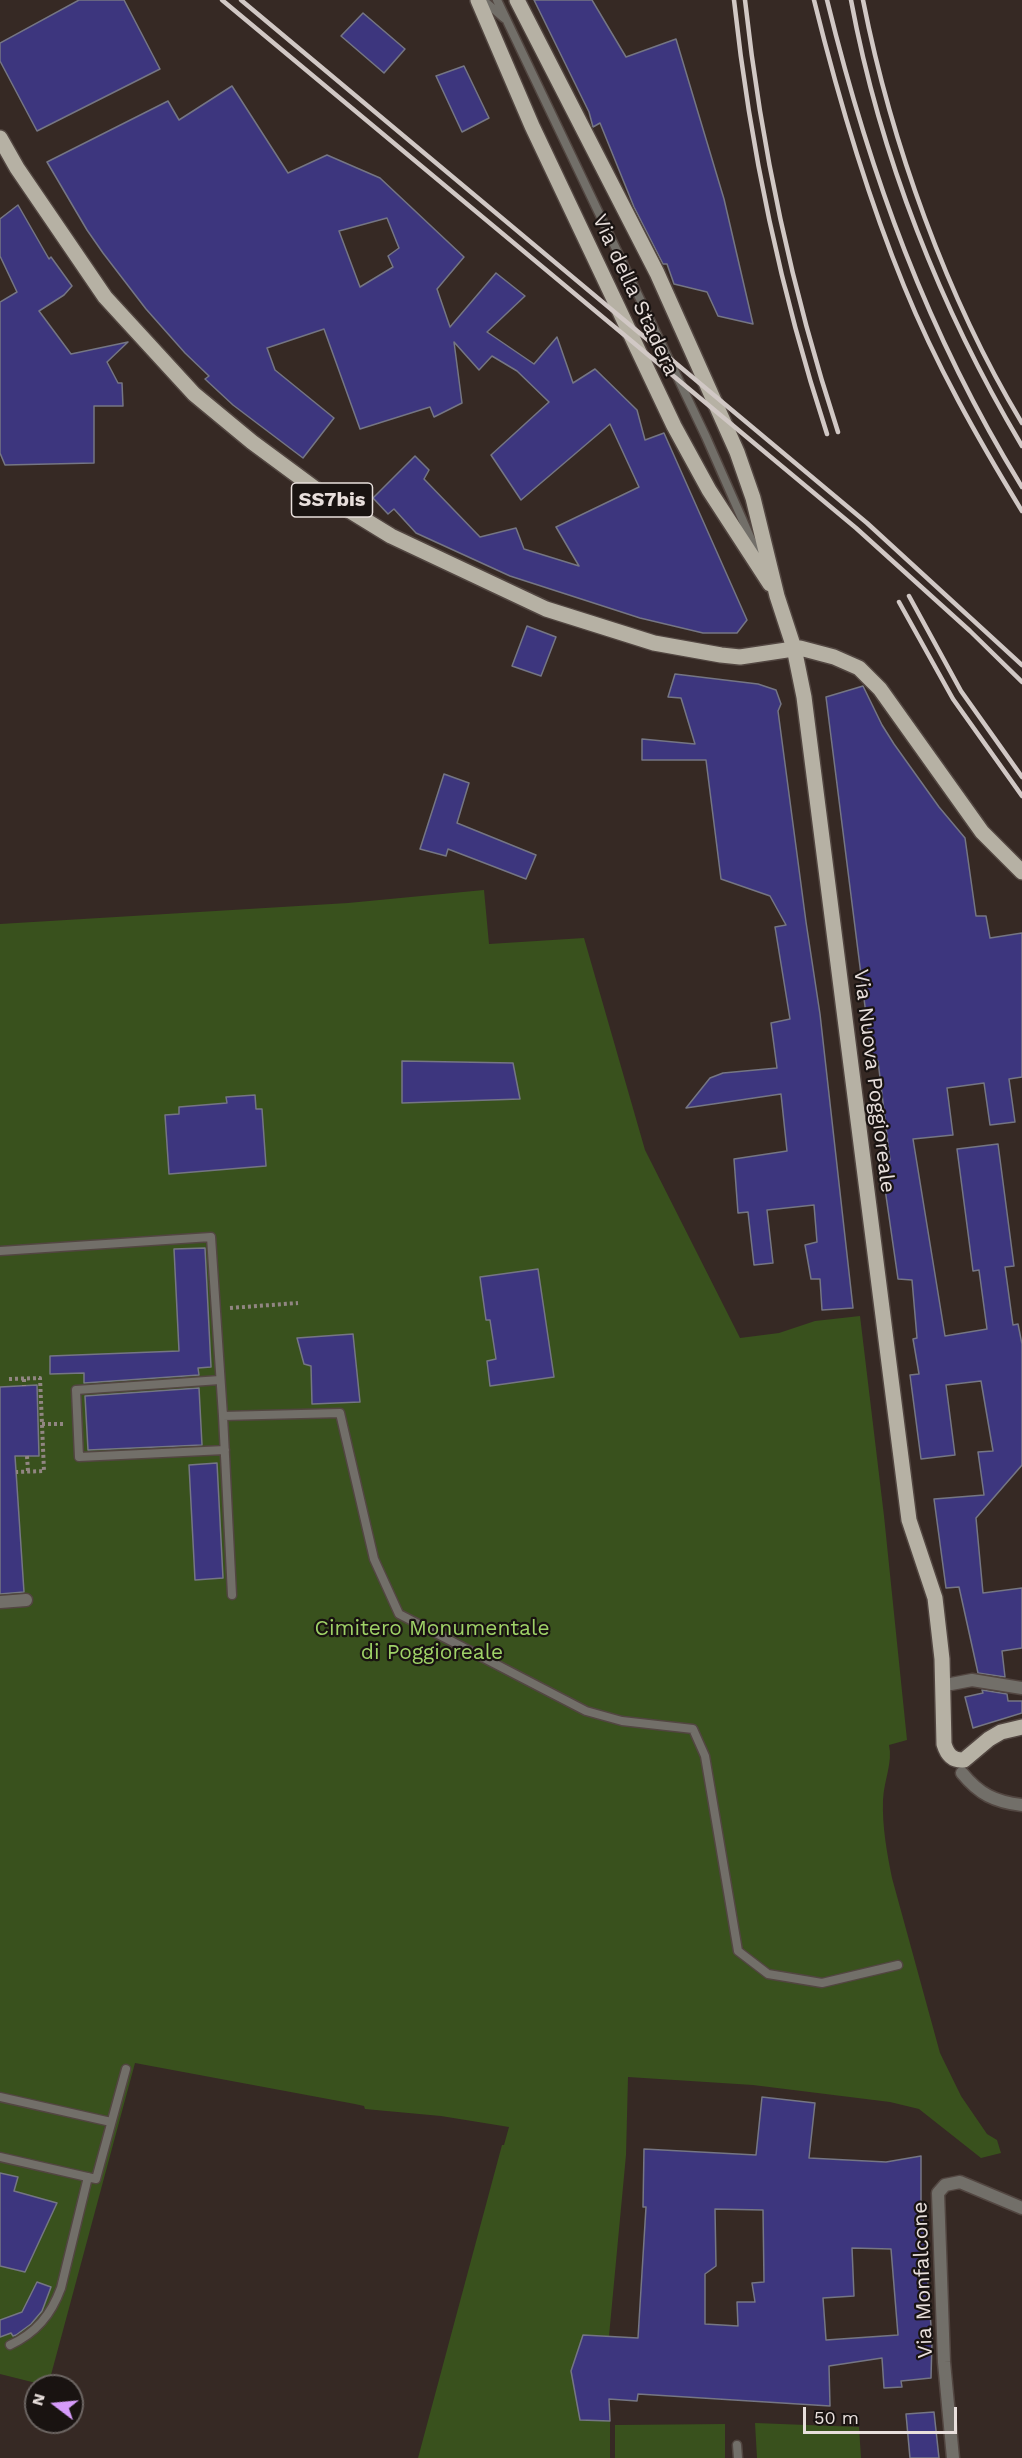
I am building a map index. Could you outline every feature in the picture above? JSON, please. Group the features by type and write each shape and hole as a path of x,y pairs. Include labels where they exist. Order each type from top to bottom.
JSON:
{"main road":[{"name":"Via della Stadera","path":"478,0 532,126 674,426 709,489 777,596"},
{"name":"Via della Stadera","path":"517,0 657,273 737,452 753,498 777,596 794,648"},
{"name":"SS7bis","path":"0,138 17,168 105,297 194,394 252,442 321,493 391,536 546,609 654,643 721,655 740,657 794,648"},
{"path":"794,648 834,657 859,668 869,676 982,832 1022,872"},
{"name":"Via Nuova Poggioreale","path":"794,648 804,700 909,1520 935,1598 943,1669 944,1744 949,1755 958,1760 970,1756 974,1750 1001,1732 1022,1727"}],"street":[{"path":"0,1602 26,1600"},
{"path":"951,1684 972,1680 1022,1688"},
{"path":"962,1773 981,1793 991,1799 1022,1805"},
{"name":"Via Monfalcone","path":"953,2458 944,2362 938,2193 945,2185 960,2182 1022,2208"}],"lane":[{"path":"483,0 506,20"},
{"path":"497,0 706,437 777,596"},
{"path":"505,0 506,20"},
{"path":"0,1251 211,1237 212,1310 223,1416 232,1595"},
{"path":"220,1380 76,1390 79,1457 225,1450"},
{"path":"223,1416 340,1413 374,1559 399,1614 586,1711 622,1720 693,1729 705,1756 738,1950 768,1974 822,1983 898,1965"},
{"path":"0,2157 96,2179 126,2069"},
{"path":"0,2097 111,2122"},
{"path":"10,2345 34,2330 55,2304 88,2177"},
{"path":"737,2445 738,2458"}],"path":[{"path":"212,1310 298,1303"},
{"path":"9,1379 40,1378 44,1471 16,1472"},
{"path":"24,1379 24,1386"},
{"path":"42,1424 77,1424"},
{"path":"27,1456 28,1471"}],"green space":[{"name":"Cimitero Monumentale di Poggioreale","path":"484,890 489,944 584,938 645,1150 740,1338 779,1333 815,1321 860,1316 884,1516 907,1740 889,1745 890,1758 883,1800 887,1849 892,1878 940,2053 961,2096 987,2134 997,2140 1001,2153 981,2158 919,2109 890,2102 753,2085 628,2077 626,2155 609,2336 583,2335 571,2371 580,2420 610,2421 610,2458 418,2458 502,2145 504,2145 509,2127 441,2116 365,2109 364,2106 355,2104 135,2063 51,2374 24,2374 24,2380 0,2374 0,924 348,903"},
{"path":"755,2423 859,2427 861,2458 757,2458"},
{"path":"725,2424 725,2458 615,2458 615,2425"}],"building":[{"path":"79,0 124,0 160,69 37,131 0,61 0,43"},
{"path":"534,0 592,0 626,57 676,39 724,199 753,324 718,316 707,292 674,284 667,264 663,264 634,207 600,123 593,127 589,112"},
{"path":"363,13 405,49 384,73 341,36"},
{"path":"464,66 489,118 462,132 436,76"},
{"path":"232,86 288,173 327,155 380,178 464,257 437,289 450,327 496,273 525,296 487,332 534,364 557,337 573,383 595,369 637,410 645,440 664,433 747,620 737,633 703,633 640,618 510,576 416,533 394,509 388,514 373,498 415,456 429,470 424,479 480,537 516,528 524,549 579,566 556,527 639,487 610,424 521,500 491,455 549,402 517,371 492,356 479,370 454,342 462,403 434,417 430,407 360,429 324,329 267,348 275,370 334,418 303,458 233,405 205,379 209,376 146,309 103,253 47,162 168,101 179,120","holes":["387,218 399,248 388,256 393,267 360,287 339,231"]},
{"path":"18,205 49,259 51,257 72,286 64,295 39,311 71,354 128,342 107,362 118,383 122,383 123,406 94,406 94,463 5,465 0,453 0,302 17,292 0,256 0,219"},
{"path":"527,626 556,637 541,676 512,666"},
{"path":"675,674 758,684 776,690 781,704 778,711 820,1014 853,1308 822,1310 820,1279 811,1279 805,1245 817,1242 814,1205 767,1210 773,1263 754,1265 748,1212 738,1213 734,1159 787,1151 781,1094 686,1108 710,1078 723,1073 777,1068 771,1023 790,1019 775,927 786,925 770,896 721,879 706,760 642,760 642,739 695,744 681,698 668,697"},
{"path":"863,686 894,744 939,807 965,838 976,916 986,916 990,938 1022,933 1022,1077 1009,1079 1015,1122 990,1125 984,1083 947,1088 953,1135 913,1139 945,1336 987,1329 979,1270 973,1271 957,1149 998,1144 1014,1266 1005,1267 1013,1325 1018,1324 1022,1344 1022,1465 976,1518 983,1593 1022,1588 1022,1648 1002,1651 1005,1677 978,1673 959,1587 946,1588 934,1499 984,1495 978,1452 993,1451 981,1381 946,1385 955,1455 921,1459 910,1375 919,1374 913,1339 917,1338 912,1280 898,1279 881,1161 890,1160 878,1061 872,1062 826,697"},
{"path":"444,774 469,783 457,823 536,855 526,879 448,849 446,856 420,849"},
{"path":"402,1061 513,1063 520,1099 402,1103"},
{"path":"255,1095 256,1109 262,1109 266,1166 169,1174 165,1115 179,1114 179,1107 227,1103 226,1097"},
{"path":"205,1248 211,1367 198,1368 199,1375 84,1383 84,1373 50,1374 50,1356 179,1351 174,1249"},
{"path":"538,1269 554,1377 490,1386 487,1361 496,1359 490,1320 486,1320 480,1277"},
{"path":"353,1334 360,1402 312,1404 311,1366 304,1364 297,1338"},
{"path":"37,1385 39,1456 15,1456 24,1592 0,1594 0,1387"},
{"path":"199,1388 202,1445 88,1450 85,1396"},
{"path":"217,1463 223,1578 195,1580 189,1465"},
{"path":"982,1690 1007,1694 1008,1701 1022,1701 1022,1713 973,1728 965,1697 983,1693"},
{"path":"762,2097 815,2103 809,2158 886,2162 921,2156 921,2216 923,2216 932,2340 931,2378 901,2381 902,2387 884,2388 882,2358 829,2366 830,2406 638,2394 637,2401 609,2399 610,2421 580,2420 571,2371 583,2335 638,2338 646,2207 643,2207 644,2149 756,2155","holes":["715,2209 763,2210 764,2282 752,2283 755,2302 737,2302 738,2326 705,2324 705,2274 716,2266","852,2248 891,2249 898,2335 826,2340 823,2298 854,2296"]},
{"path":"0,2173 18,2177 14,2191 57,2203 25,2272 0,2266"},
{"path":"37,2282 51,2287 42,2311 31,2324 16,2335 13,2336 11,2333 0,2337 0,2320 22,2312"},
{"path":"934,2412 939,2458 910,2458 906,2414"}],"railway":[{"path":"222,0 856,528 970,631 1022,682"},
{"path":"241,0 867,523 1022,665"},
{"path":"734,0 749,110 769,220 795,328 827,434"},
{"path":"745,0 760,110 780,218 806,326 838,432"},
{"path":"814,0 854,144 877,216 904,286 958,401 1022,511"},
{"path":"827,0 862,128 905,251 957,371 1022,487"},
{"path":"851,0 863,58 879,116 896,174 917,230 965,341 1022,446"},
{"path":"863,0 889,109 925,218 969,325 1022,423"},
{"path":"909,596 961,691 1022,777"},
{"path":"899,602 953,699 1022,796"}]}
